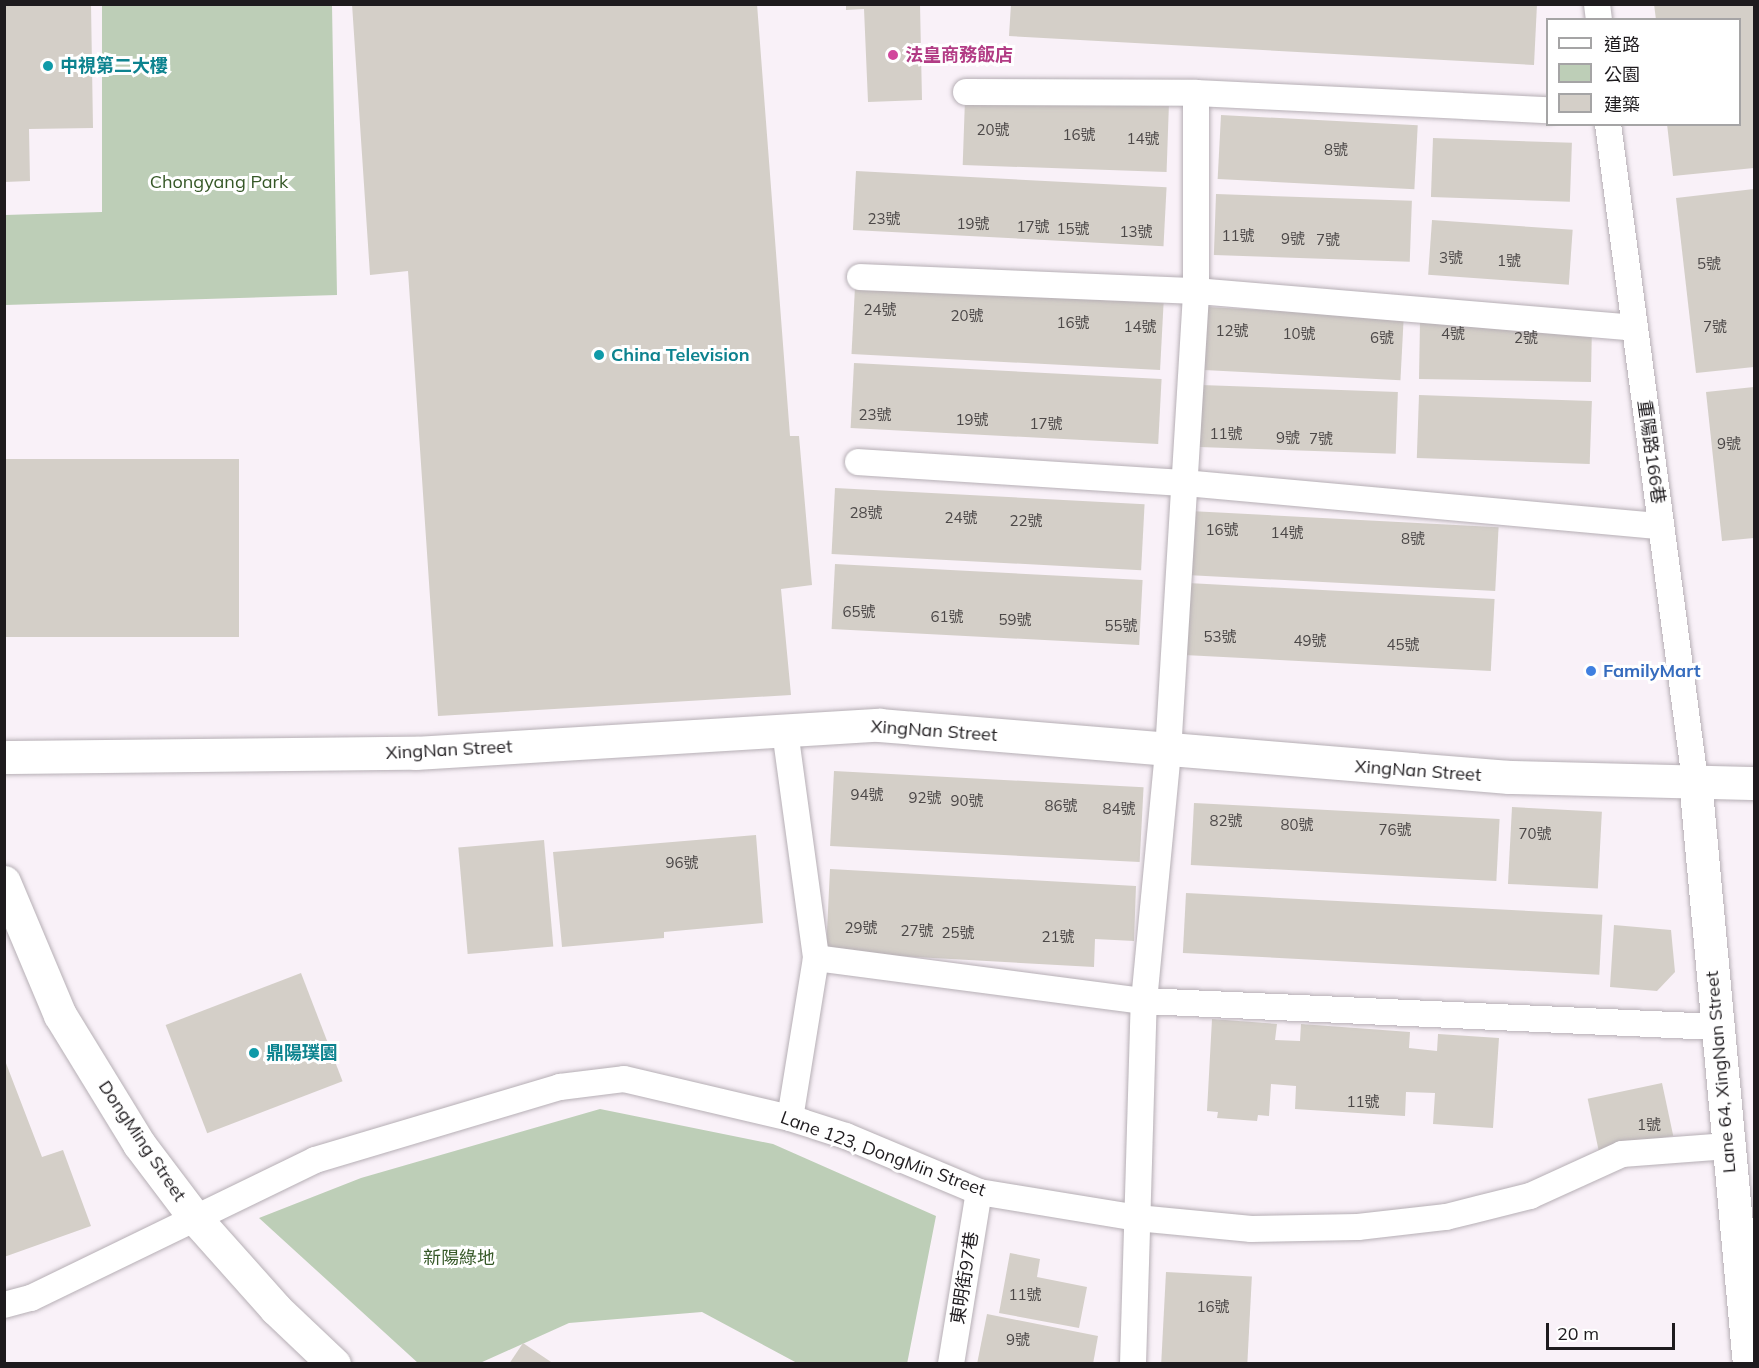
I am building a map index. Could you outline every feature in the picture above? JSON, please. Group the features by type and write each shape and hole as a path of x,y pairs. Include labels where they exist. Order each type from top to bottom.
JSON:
{"street":[{"name":"XingNan Street","path":"4,757 415,753 879,725 1168,752 1509,777 1755,783"},
{"name":"Lane 64, XingNan Street","path":"1695,780 1749,1364"},
{"name":"DongMing Street","path":"4,882 60,1015 139,1144 195,1218 276,1309 334,1364"}],"lane":[{"path":"966,92 1196,93 1546,110"},
{"path":"1133,1364 1144,1001 1168,752 1196,291 1196,93"},
{"name":"重陽路166巷","path":"1608,126 1695,780"},
{"path":"861,277 1196,291 1634,328"},
{"path":"858,462 1185,483 1661,526"},
{"path":"785,731 816,958 790,1118"},
{"path":"816,958 1144,1001 1717,1027"},
{"name":"Lane 123, DongMin Street","path":"4,1305 31,1298 315,1160 560,1087 624,1079 790,1118 846,1136 979,1192 1137,1218 1251,1229 1358,1227 1446,1217 1530,1196 1622,1154 1728,1146"},
{"name":"東明街97巷","path":"951,1364 979,1192"}],"green space":[{"name":"Chongyang Park","path":"102,5 332,5 337,295 5,305 5,215 102,212"},
{"name":"新陽綠地","path":"600,1109 773,1144 936,1216 907,1364 797,1363 702,1312 569,1323 480,1363 418,1363 259,1218 361,1178"}],"building":[{"name":"中視第二大樓","path":"4,4 91,4 93,128 29,129 30,181 4,182"},
{"name":"China Television","path":"352,4 757,4 790,436 799,436 812,585 781,589 791,695 438,716 408,271 370,275"},
{"name":"法皇商務飯店","path":"846,4 920,4 922,100 868,102 864,9 846,10"},
{"path":"1011,4 1537,4 1534,65 1009,36"},
{"path":"1654,4 1754,4 1754,168 1673,176 1667,126 1741,126 1741,18 1656,18"},
{"path":"965,99 1169,106 1167,172 963,165"},
{"path":"1221,115 1418,125 1414,189 1218,179"},
{"path":"1433,138 1572,143 1570,202 1431,197"},
{"path":"856,171 1167,187 1163,246 853,230"},
{"path":"1754,189 1754,367 1696,373 1676,198"},
{"path":"1216,194 1412,201 1410,262 1214,255"},
{"path":"1432,220 1573,230 1569,285 1428,275"},
{"path":"855,287 1164,303 1160,370 851,354"},
{"path":"1207,307 1404,317 1400,380 1204,370"},
{"path":"1420,321 1592,324 1591,382 1419,379"},
{"path":"854,363 1162,379 1158,444 851,428"},
{"path":"1201,385 1398,392 1396,454 1199,447"},
{"path":"1754,387 1754,538 1722,541 1706,392"},
{"path":"1419,395 1592,401 1590,464 1417,458"},
{"path":"4,459 239,459 239,637 4,637"},
{"path":"835,488 1145,504 1141,570 832,554"},
{"path":"1190,511 1499,527 1495,591 1187,575"},
{"path":"835,564 1143,580 1139,645 832,629"},
{"path":"1188,583 1495,599 1491,671 1184,655"},
{"path":"834,771 1144,787 1140,862 830,846"},
{"path":"1194,803 1500,819 1496,881 1191,865"},
{"path":"1512,807 1602,812 1598,889 1508,884"},
{"path":"756,835 763,923 664,932 664,938 562,947 553,852"},
{"path":"544,840 553,947 468,954 458,847"},
{"path":"830,869 1136,886 1134,941 1095,939 1094,967 826,952"},
{"path":"1186,893 1602,915 1599,975 1183,953"},
{"path":"1614,925 1671,930 1675,972 1657,991 1610,987"},
{"name":"鼎陽璞園","path":"301,973 343,1081 207,1133 166,1025"},
{"path":"1212,1019 1277,1024 1275,1040 1300,1041 1301,1024 1410,1032 1409,1048 1437,1051 1438,1034 1499,1038 1493,1128 1433,1124 1435,1093 1406,1092 1405,1116 1295,1109 1296,1086 1271,1084 1269,1116 1258,1115 1257,1121 1217,1118 1218,1112 1207,1111"},
{"path":"4,1058 42,1157 63,1150 91,1226 4,1257"},
{"path":"1662,1083 1673,1136 1599,1152 1588,1099"},
{"path":"1010,1253 1040,1259 1037,1277 1087,1287 1079,1328 999,1313"},
{"path":"1166,1272 1252,1277 1247,1364 1161,1364"},
{"path":"987,1314 1098,1336 1093,1364 977,1364"},
{"path":"523,1343 554,1364 509,1364"}],"place":[{"name":"法皇商務飯店","path":"893,55"},
{"name":"中視第二大樓","path":"48,66"},
{"name":"China Television","path":"599,355"},
{"name":"FamilyMart","path":"1591,671"},
{"name":"鼎陽璞園","path":"254,1053"}]}
